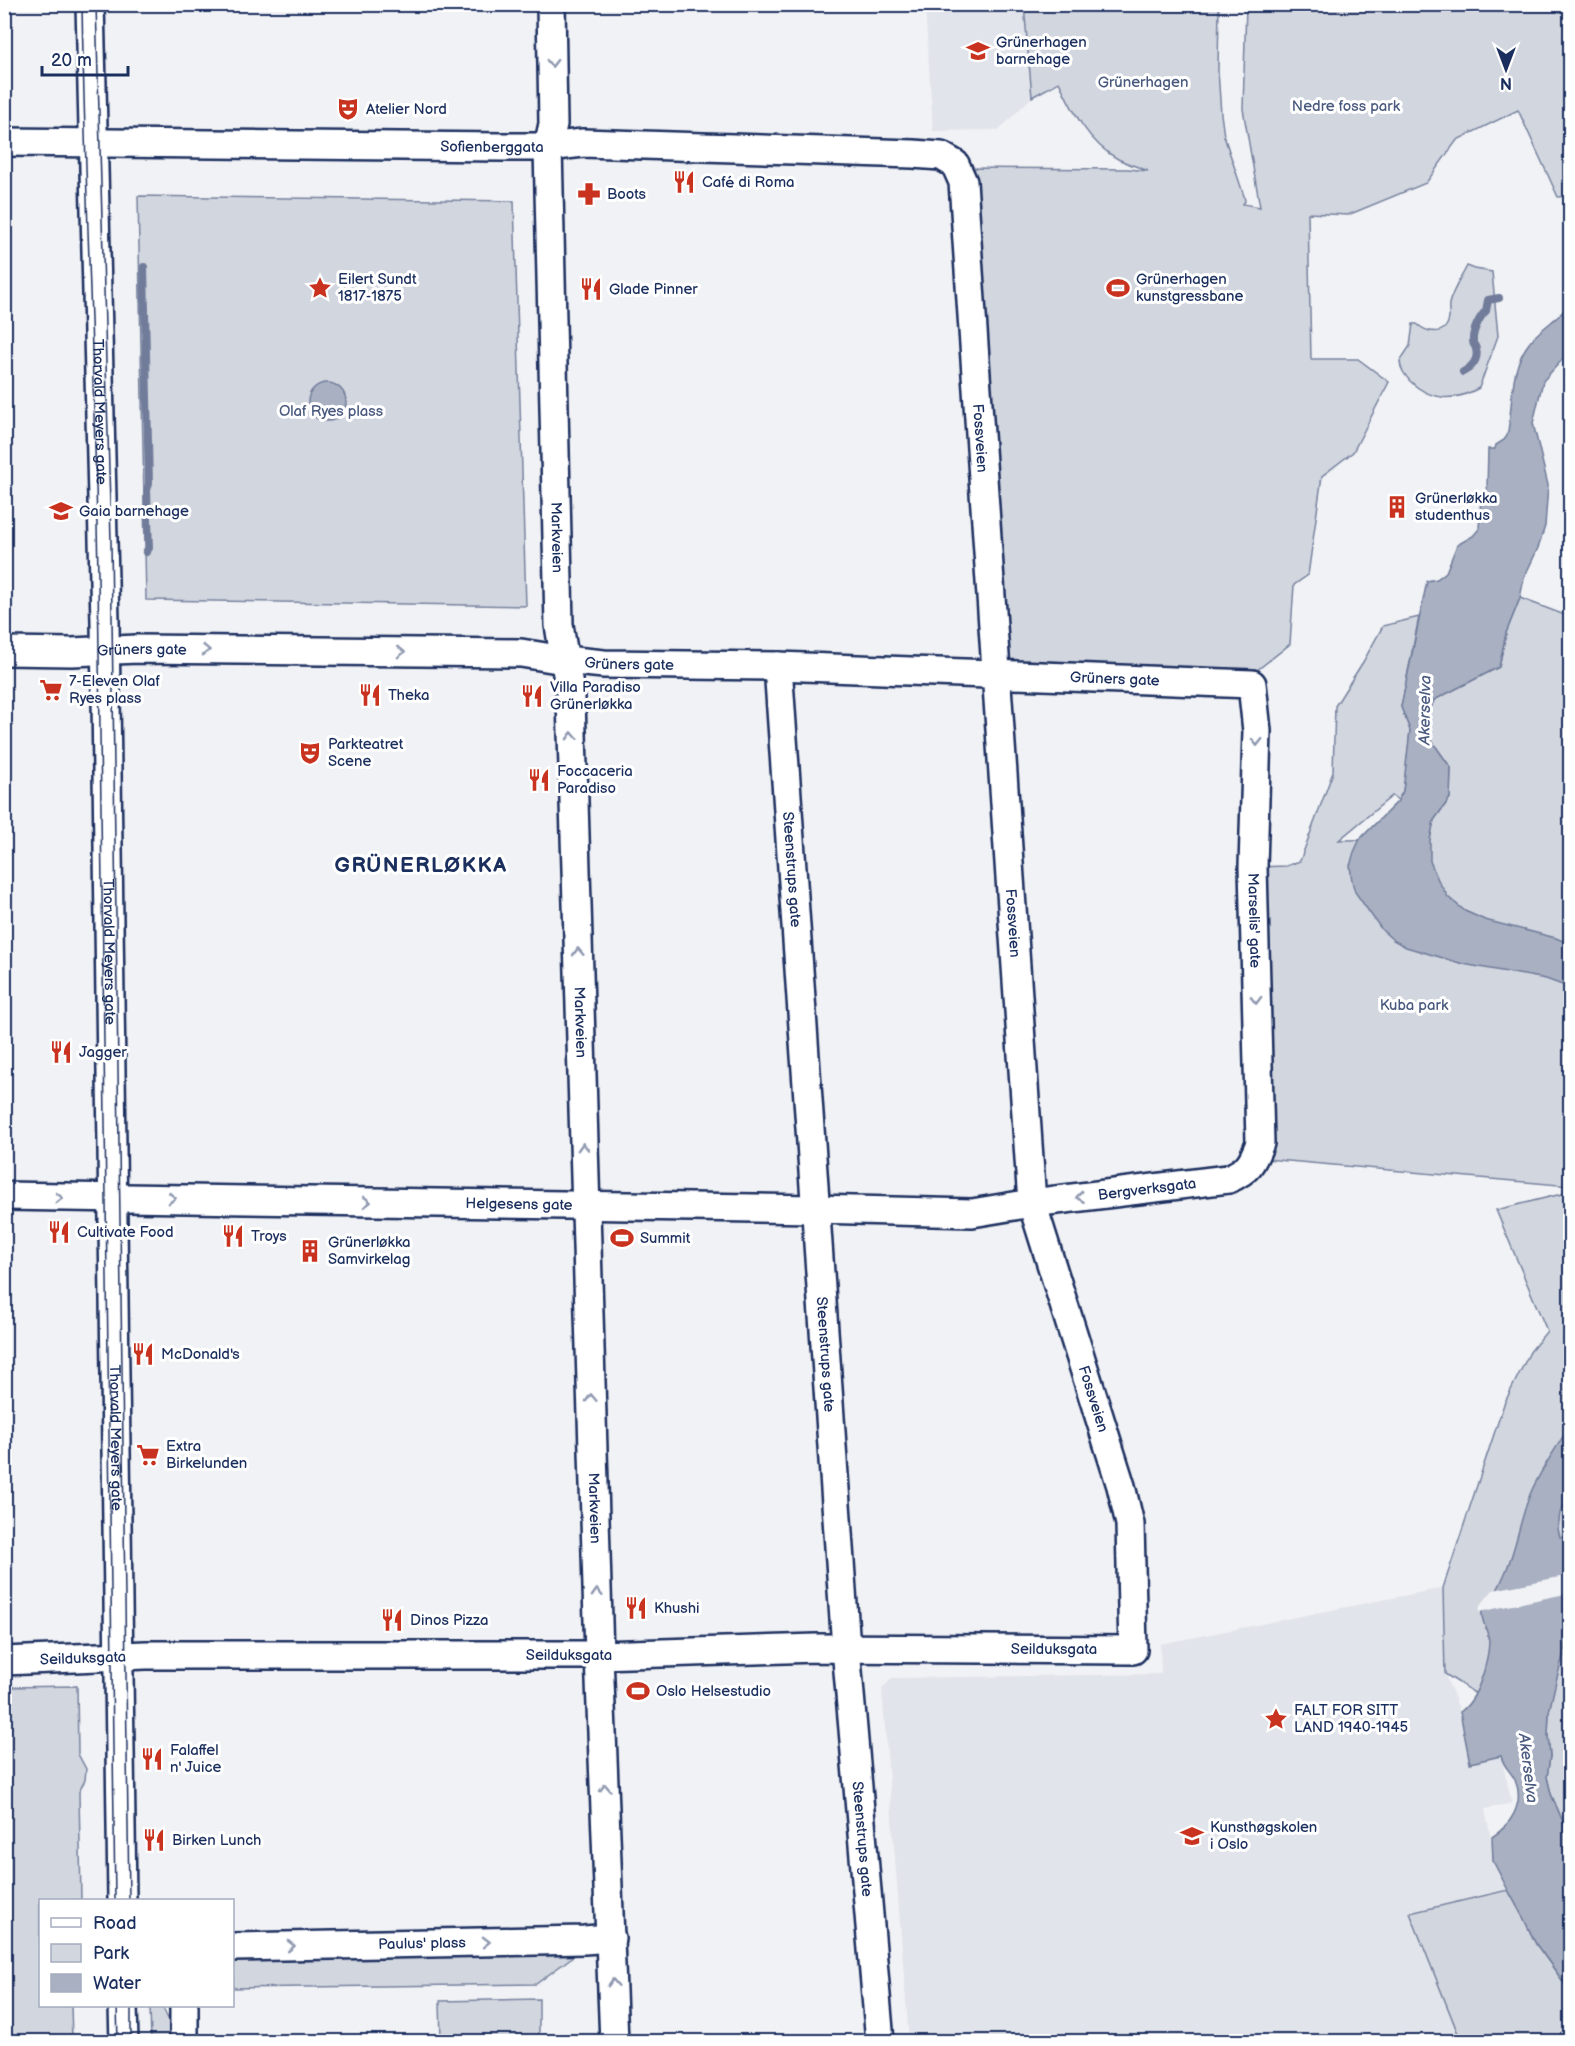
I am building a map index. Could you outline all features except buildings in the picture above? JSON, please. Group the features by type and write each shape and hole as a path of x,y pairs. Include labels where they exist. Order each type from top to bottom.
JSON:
{"street":[{"name":"Thorvald Meyers gate","path":"90,4 105,650 122,1899"},
{"name":"Markveien","path":"551,4 553,124 548,147 559,625 571,699 599,1655 614,2042"},
{"name":"Sofienberggata","path":"4,142 548,147 583,143 941,156 955,164 963,182"},
{"name":"Fossveien","path":"963,182 1032,1203 1121,1486 1130,1524 1133,1650"},
{"name":"Grüners gate","path":"4,651 137,649 521,653 604,664 778,666 1252,684"},
{"name":"Steenstrups gate","path":"778,666 846,1648 880,2042"},
{"name":"Marselis' gate","path":"1252,684 1257,731 1253,867 1260,1143 1254,1158"},
{"name":"Bergverksgata","path":"1032,1203 1228,1179 1243,1173 1254,1158"},
{"name":"Helgesens gate","path":"4,1196 972,1213 1032,1203"},
{"name":"Seilduksgata","path":"4,1661 146,1655 599,1655 846,1648 1133,1650"},
{"name":"Paulus' plass","path":"234,1947 611,1938"},
{"path":"123,2007 124,2042"},
{"path":"184,2007 184,2042"}],"shaded area":[{"name":"Grünerhagen barnehage","path":"925,5 1024,5 1032,97 999,130 933,131"},
{"name":"Kunsthøgskolen i Oslo","path":"1443,1588 1445,1674 1460,1712 1470,1762 1501,1756 1512,1803 1485,1809 1496,1863 1508,1890 1410,1913 1461,2041 909,2041 882,1689 892,1678 1161,1674 1160,1644"}],"green space":[{"path":"1024,5 1219,5 1218,71 1224,136 1244,196 1243,204 1260,207 1243,109 1246,5 1570,5 1570,196 1558,197 1518,110 1457,140 1426,183 1348,215 1308,213 1311,359 1358,359 1389,382 1353,452 1322,476 1308,575 1294,585 1290,644 1251,675 996,674 962,168 1148,171 1118,159 1098,144 1082,125 1059,82 1032,97"},
{"name":"Olaf Ryes plass","path":"138,196 514,201 526,606 146,600"},
{"path":"1467,266 1492,272 1498,336 1479,388 1461,396 1434,396 1410,381 1400,361 1410,346 1413,324 1436,332 1447,324 1450,299"},
{"name":"Kuba park","path":"1520,598 1570,617 1570,1186 1254,1158 1253,867 1286,866 1300,861 1333,772 1335,706 1383,626 1419,617 1401,707 1410,730 1403,791 1398,800 1392,796 1339,840 1430,839 1434,820 1450,798 1451,768 1429,737 1428,715 1434,700 1499,667 1506,633"},
{"path":"1570,1192 1570,1838 1551,1794 1547,1777 1550,1756 1549,1712 1476,1694 1445,1674 1443,1588 1504,1404 1530,1352 1547,1331 1496,1210"},
{"path":"77,1686 78,1754 86,1769 85,1780 79,1792 81,1899 39,1899 39,2007 71,2007 72,2038 66,2041 5,2041 5,1687"},
{"path":"1508,1890 1536,1944 1570,1991 1570,2041 1461,2041 1410,1913"},
{"path":"583,1949 536,1984 234,1988 234,1954"},
{"path":"539,1999 539,2041 441,2041 440,2001"},
{"path":"150,2007 162,2007 175,2041 151,2041"}],"water":[{"name":"Akerselva","path":"1570,303 1570,351 1543,381 1533,423 1548,485 1545,526 1524,578 1520,598 1506,633 1499,667 1434,700 1428,715 1429,737 1451,768 1450,798 1434,820 1430,840 1430,861 1439,882 1448,897 1465,911 1485,920 1556,938 1570,944 1570,988 1546,979 1463,964 1406,947 1393,940 1382,930 1355,892 1350,866 1360,839 1398,801 1403,791 1410,730 1401,707 1427,581 1437,579 1446,572 1457,545 1473,536 1479,529 1481,496 1487,489 1488,449 1495,449 1496,445 1507,436 1518,364 1534,337 1561,314"},
{"path":"327,383 340,389 346,402 340,415 327,421 314,415 308,402 314,389"},
{"name":"Akerselva","path":"1570,1421 1568,1499 1560,1513 1558,1529 1560,1537 1570,1538 1570,1632 1549,1712 1550,1756 1547,1777 1551,1794 1570,1838 1570,1991 1536,1944 1493,1861 1492,1837 1510,1820 1517,1805 1518,1789 1515,1780 1501,1756 1470,1763 1460,1712 1477,1690 1487,1660 1489,1642 1482,1610 1501,1582 1510,1561 1531,1492"}],"pier":[{"path":"1570,1575 1570,1593 1479,1612 1480,1606 1493,1590"}],"waterway":[{"path":"144,267 149,484 147,490 149,548 146,552"},
{"path":"1463,372 1475,360 1477,353 1473,343 1474,333 1479,320 1486,311 1488,300 1499,298"}],"tram line":[{"path":"82,4 98,576 115,1899"},
{"path":"96,4 111,541 129,1899"},
{"path":"117,2007 118,2042"},
{"path":"131,2007 131,2042"}],"place":[{"name":"Grünerhagen barnehage","path":"978,51"},
{"name":"Atelier Nord","path":"348,109"},
{"name":"Café di Roma","path":"684,182"},
{"name":"Boots","path":"589,194"},
{"name":"Eilert Sundt 1817-1875","path":"320,288"},
{"name":"Grünerhagen kunstgressbane","path":"1118,288"},
{"name":"Glade Pinner","path":"591,289"},
{"name":"Grünerløkka studenthus","path":"1397,507"},
{"name":"Gaia barnehage","path":"61,511"},
{"name":"7-Eleven Olaf Ryes plass","path":"51,690"},
{"name":"Theka","path":"370,695"},
{"name":"Villa Paradiso Grünerløkka","path":"532,696"},
{"name":"Parkteatret Scene","path":"310,753"},
{"name":"Foccaceria Paradiso","path":"539,780"},
{"name":"Jagger","path":"61,1052"},
{"name":"Cultivate Food","path":"59,1232"},
{"name":"Troys","path":"233,1236"},
{"name":"Summit","path":"622,1238"},
{"name":"Grünerløkka Samvirkelag","path":"310,1251"},
{"name":"McDonald's","path":"143,1354"},
{"name":"Extra Birkelunden","path":"148,1455"},
{"name":"Khushi","path":"636,1608"},
{"name":"Dinos Pizza","path":"392,1620"},
{"name":"Oslo Helsestudio","path":"638,1691"},
{"name":"FALT FOR SITT LAND 1940-1945","path":"1276,1719"},
{"name":"Falaffel n' Juice","path":"152,1759"},
{"name":"Kunsthøgskolen i Oslo","path":"1192,1836"},
{"name":"Birken Lunch","path":"154,1840"}],"district":[{"name":"GRÜNERLØKKA","path":"421,865"}],"park label":[{"name":"Grünerhagen","path":"1143,82"},
{"name":"Nedre foss park","path":"1346,106"}]}
